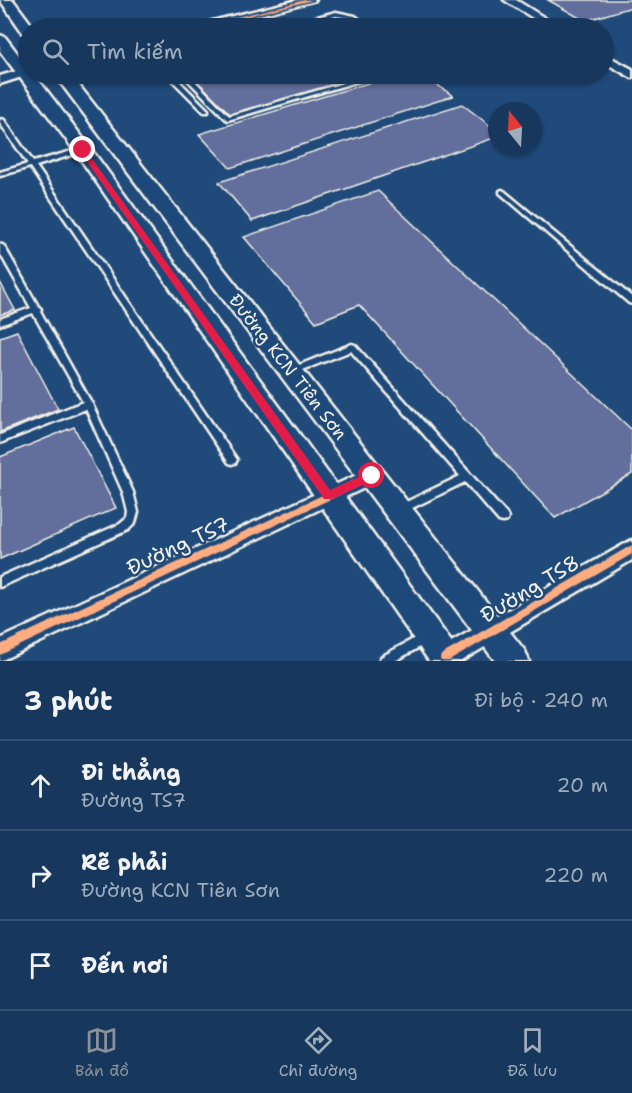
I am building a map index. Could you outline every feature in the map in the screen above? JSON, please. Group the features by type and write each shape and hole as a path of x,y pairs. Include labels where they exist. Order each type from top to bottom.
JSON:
{"main road":[{"path":"6,0 19,18"},
{"name":"Đường KCN Tiên Sơn","path":"0,39 18,62"},
{"name":"Đường KCN Tiên Sơn","path":"35,84 446,659"},
{"name":"Đường KCN Tiên Sơn","path":"70,84 514,661"}],"street":[{"path":"240,18 311,0"},
{"path":"509,0 539,18"},
{"path":"614,63 632,74"},
{"path":"0,80 18,74"},
{"name":"Đường TS7","path":"0,650 372,476"},
{"name":"Đường TS8","path":"446,659 632,549"}],"lane":[{"path":"320,18 336,14 354,18"},
{"path":"179,84 206,111"},
{"path":"195,84 228,118 345,84"},
{"path":"2,121 232,460"},
{"path":"0,174 83,150"},
{"path":"502,192 632,301"},
{"path":"0,246 88,404 128,492 133,512 131,520 124,527 0,582"},
{"path":"0,322 37,309"},
{"path":"291,372 352,347 503,518"},
{"path":"0,439 88,404"},
{"path":"398,510 466,477"},
{"path":"385,661 429,635"}],"building":[{"path":"548,0 632,0 632,7 595,18 580,18"},
{"path":"200,84 336,84 231,115"},
{"path":"365,84 436,84 453,96 230,168 199,134"},
{"path":"462,104 488,124 488,140 252,221 219,182"},
{"path":"378,191 632,430 632,474 555,518 359,305 316,322 244,237"},
{"path":"0,282 15,310 0,315"},
{"path":"17,331 58,409 0,432 0,337"},
{"path":"74,427 116,508 0,559 0,457"}],"cycle path":[{"path":"237,18 311,0"},
{"path":"0,650 372,476"},
{"path":"445,658 632,549"}],"route":[{"path":"83,150 328,496 372,476"}]}
